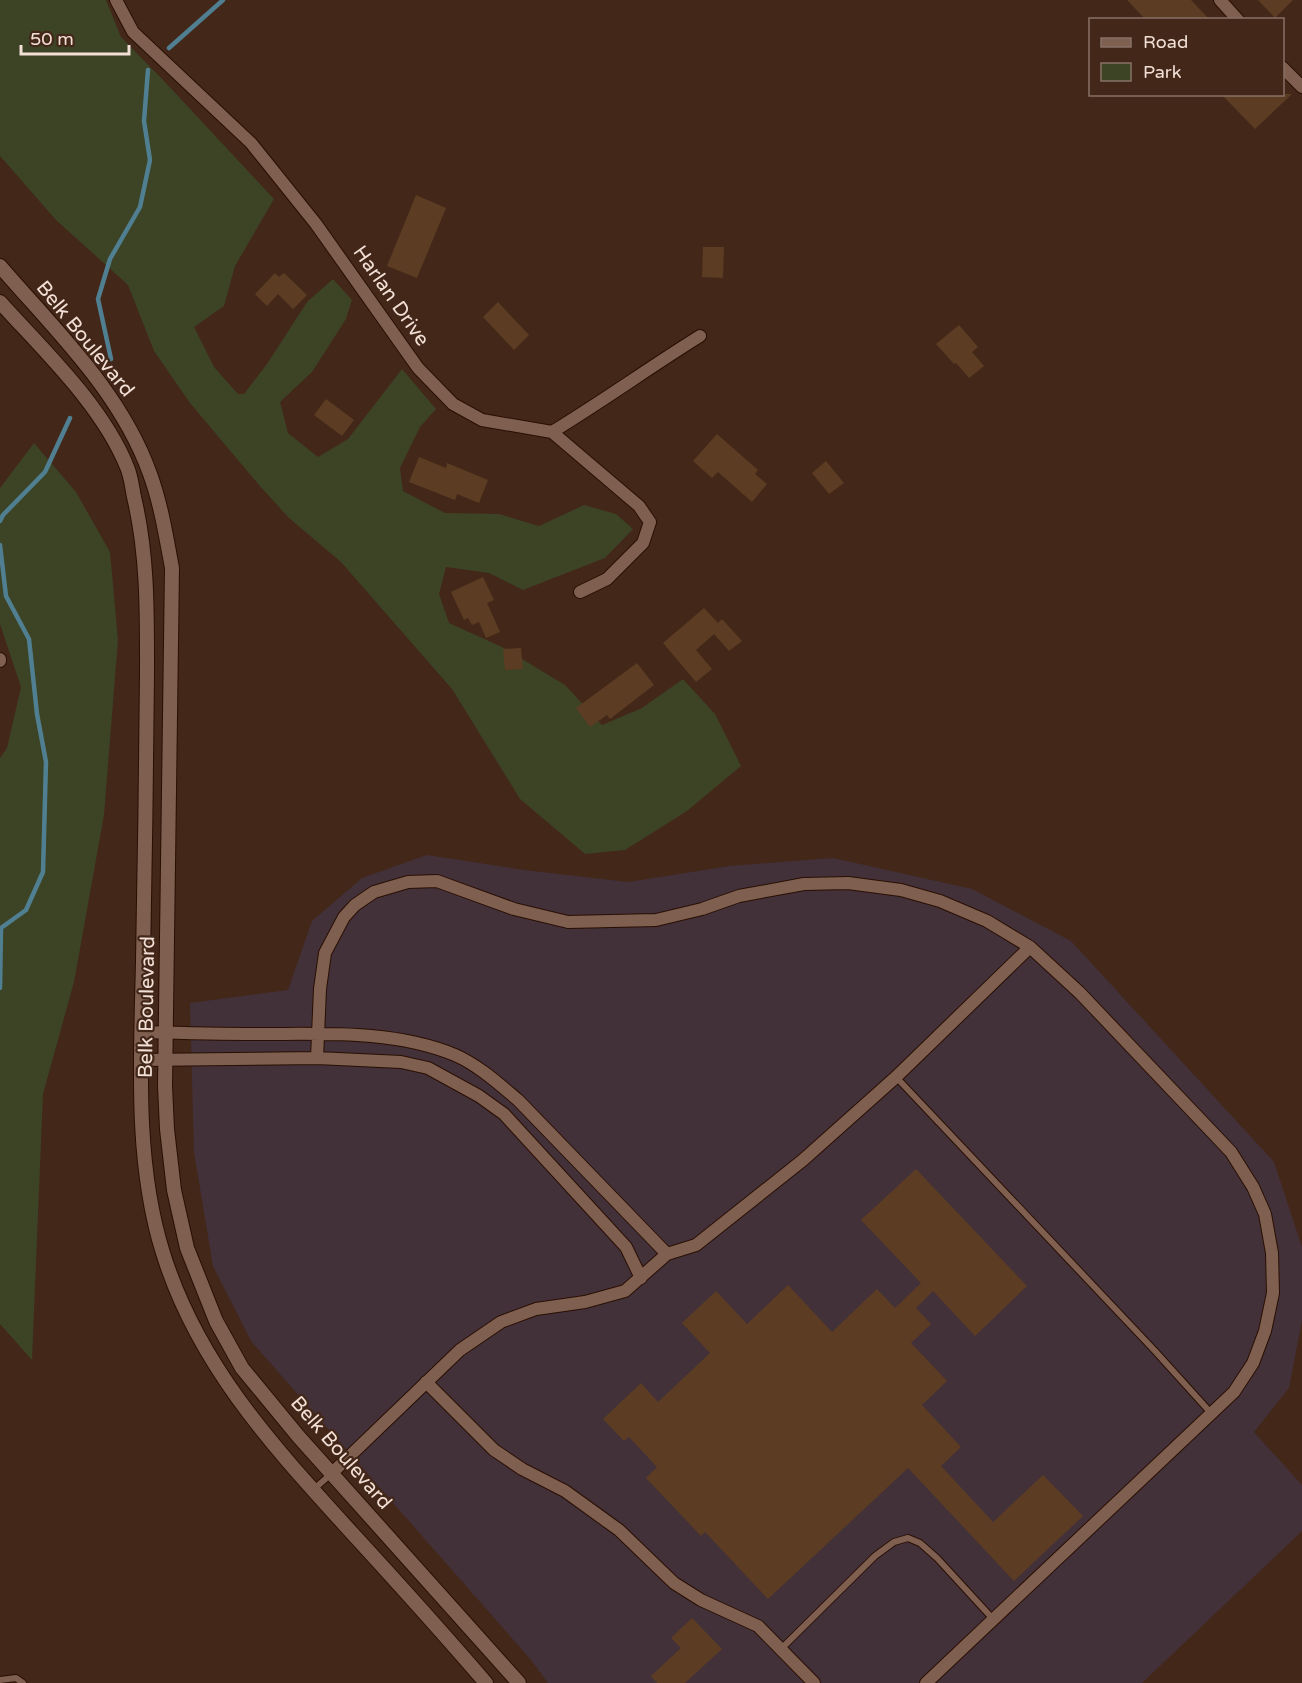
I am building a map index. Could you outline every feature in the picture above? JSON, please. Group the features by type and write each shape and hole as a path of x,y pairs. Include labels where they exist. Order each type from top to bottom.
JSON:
{"street":[{"name":"Harlan Drive","path":"116,0 134,32 251,143 316,224 418,368 453,404 482,420 552,432"},
{"path":"1220,0 1236,18"},
{"path":"1284,69 1302,87"},
{"name":"Belk Boulevard","path":"0,266 103,386 125,421 150,472 163,517 172,568 166,1129 174,1190 187,1248 216,1321 242,1368 331,1474 519,1683"},
{"name":"Belk Boulevard","path":"0,302 102,420 128,468 141,527 147,586 141,1082 143,1144 151,1205 164,1255 209,1357 238,1400 293,1469 486,1683"},
{"path":"580,592 607,579 643,543 650,522 639,506 552,432 597,405 645,370 700,336"},
{"path":"317,1058 320,989 325,953 344,917 356,905 374,892 408,882 437,881 514,909 568,922 605,923 656,921 739,896 804,885 848,883 901,890 940,901 987,921 1030,947 1080,993 1231,1152 1253,1187 1265,1214 1272,1252 1273,1293 1265,1331 1253,1363 1234,1392 926,1683"},
{"path":"331,1474 460,1350 482,1333 501,1322 536,1310 608,1297 625,1291 667,1254 696,1245 802,1160 896,1077 1030,947"},
{"path":"142,1032 371,1036 418,1043 457,1056 491,1077 518,1100 667,1254"},
{"path":"142,1060 317,1058 390,1061 428,1068 479,1096 504,1114 626,1247 641,1278"},
{"path":"426,1382 494,1450 522,1469 565,1491 619,1530 674,1582 701,1600 758,1626 814,1683"}],"lane":[{"path":"896,1077 1155,1350 1211,1414"},
{"path":"313,1491 331,1474"},
{"path":"781,1649 875,1556 894,1542 908,1538 920,1543 937,1558 993,1619"},
{"path":"0,1680 16,1678 23,1683"}],"shaded area":[{"path":"427,855 524,870 628,882 730,866 833,858 972,889 1071,941 1274,1162 1302,1247 1302,1320 1289,1388 1254,1432 1302,1485 1302,1531 1142,1683 548,1683 531,1660 251,1341 213,1266 194,1152 190,1003 288,990 312,921 362,878"}],"green space":[{"path":"0,0 106,0 121,37 274,199 235,266 224,306 194,327 214,367 238,394 244,394 267,364 307,302 333,279 352,300 346,319 312,372 280,402 288,433 318,457 348,439 402,369 436,409 420,427 400,468 403,491 445,513 499,514 539,526 584,505 616,514 633,529 605,558 523,590 489,573 446,567 439,594 449,623 502,647 565,685 602,725 642,708 683,679 715,714 741,766 687,811 625,850 585,854 520,799 452,689 341,562 289,518 190,403 154,351 128,285 56,220 0,156"},
{"path":"34,443 76,492 110,552 118,640 104,815 74,982 43,1094 32,1360 0,1324 0,758 7,748 21,687 0,624 0,488"}],"building":[{"path":"1127,0 1191,0 1208,18 1144,18"},
{"path":"1258,0 1293,0 1275,18"},
{"path":"1292,94 1255,129 1223,96"},
{"path":"416,195 446,208 417,278 387,266"},
{"path":"703,247 724,247 723,278 702,277"},
{"path":"275,273 279,277 284,273 307,295 293,309 278,294 267,306 255,294"},
{"path":"498,302 529,335 514,350 483,317"},
{"path":"959,325 978,347 972,352 984,366 969,378 936,344"},
{"path":"326,399 354,420 342,436 314,415"},
{"path":"717,434 758,470 755,474 767,484 752,502 718,472 712,478 693,461"},
{"path":"419,457 446,468 447,463 488,480 479,503 457,494 455,500 409,482"},
{"path":"826,461 844,483 829,494 812,473"},
{"path":"483,577 494,600 487,603 500,632 486,638 479,622 472,625 468,618 464,620 451,592"},
{"path":"704,608 718,623 722,619 742,641 729,651 714,634 696,650 712,669 696,682 663,643"},
{"path":"521,648 523,669 505,670 503,649"},
{"path":"637,663 654,685 610,719 607,715 590,727 576,708"},
{"path":"916,1169 1027,1286 975,1336 933,1291 916,1308 931,1324 911,1343 947,1381 922,1405 961,1447 941,1466 993,1522 1043,1475 1083,1516 1014,1581 908,1468 768,1599 705,1532 701,1536 646,1478 657,1467 629,1437 624,1441 603,1419 641,1383 658,1402 710,1353 682,1323 716,1291 747,1324 788,1285 832,1332 877,1289 895,1308 921,1283 861,1220"},
{"path":"692,1618 722,1649 685,1683 657,1683 651,1676 681,1648 671,1638"}],"waterway":[{"path":"169,48 223,0"},
{"path":"111,359 98,299 110,259 140,207 150,160 144,121 148,70"},
{"path":"0,521 3,515 45,472 70,418"},
{"path":"0,545 6,596 29,639 37,714 46,762 43,872 26,910 1,928 0,988"}]}
